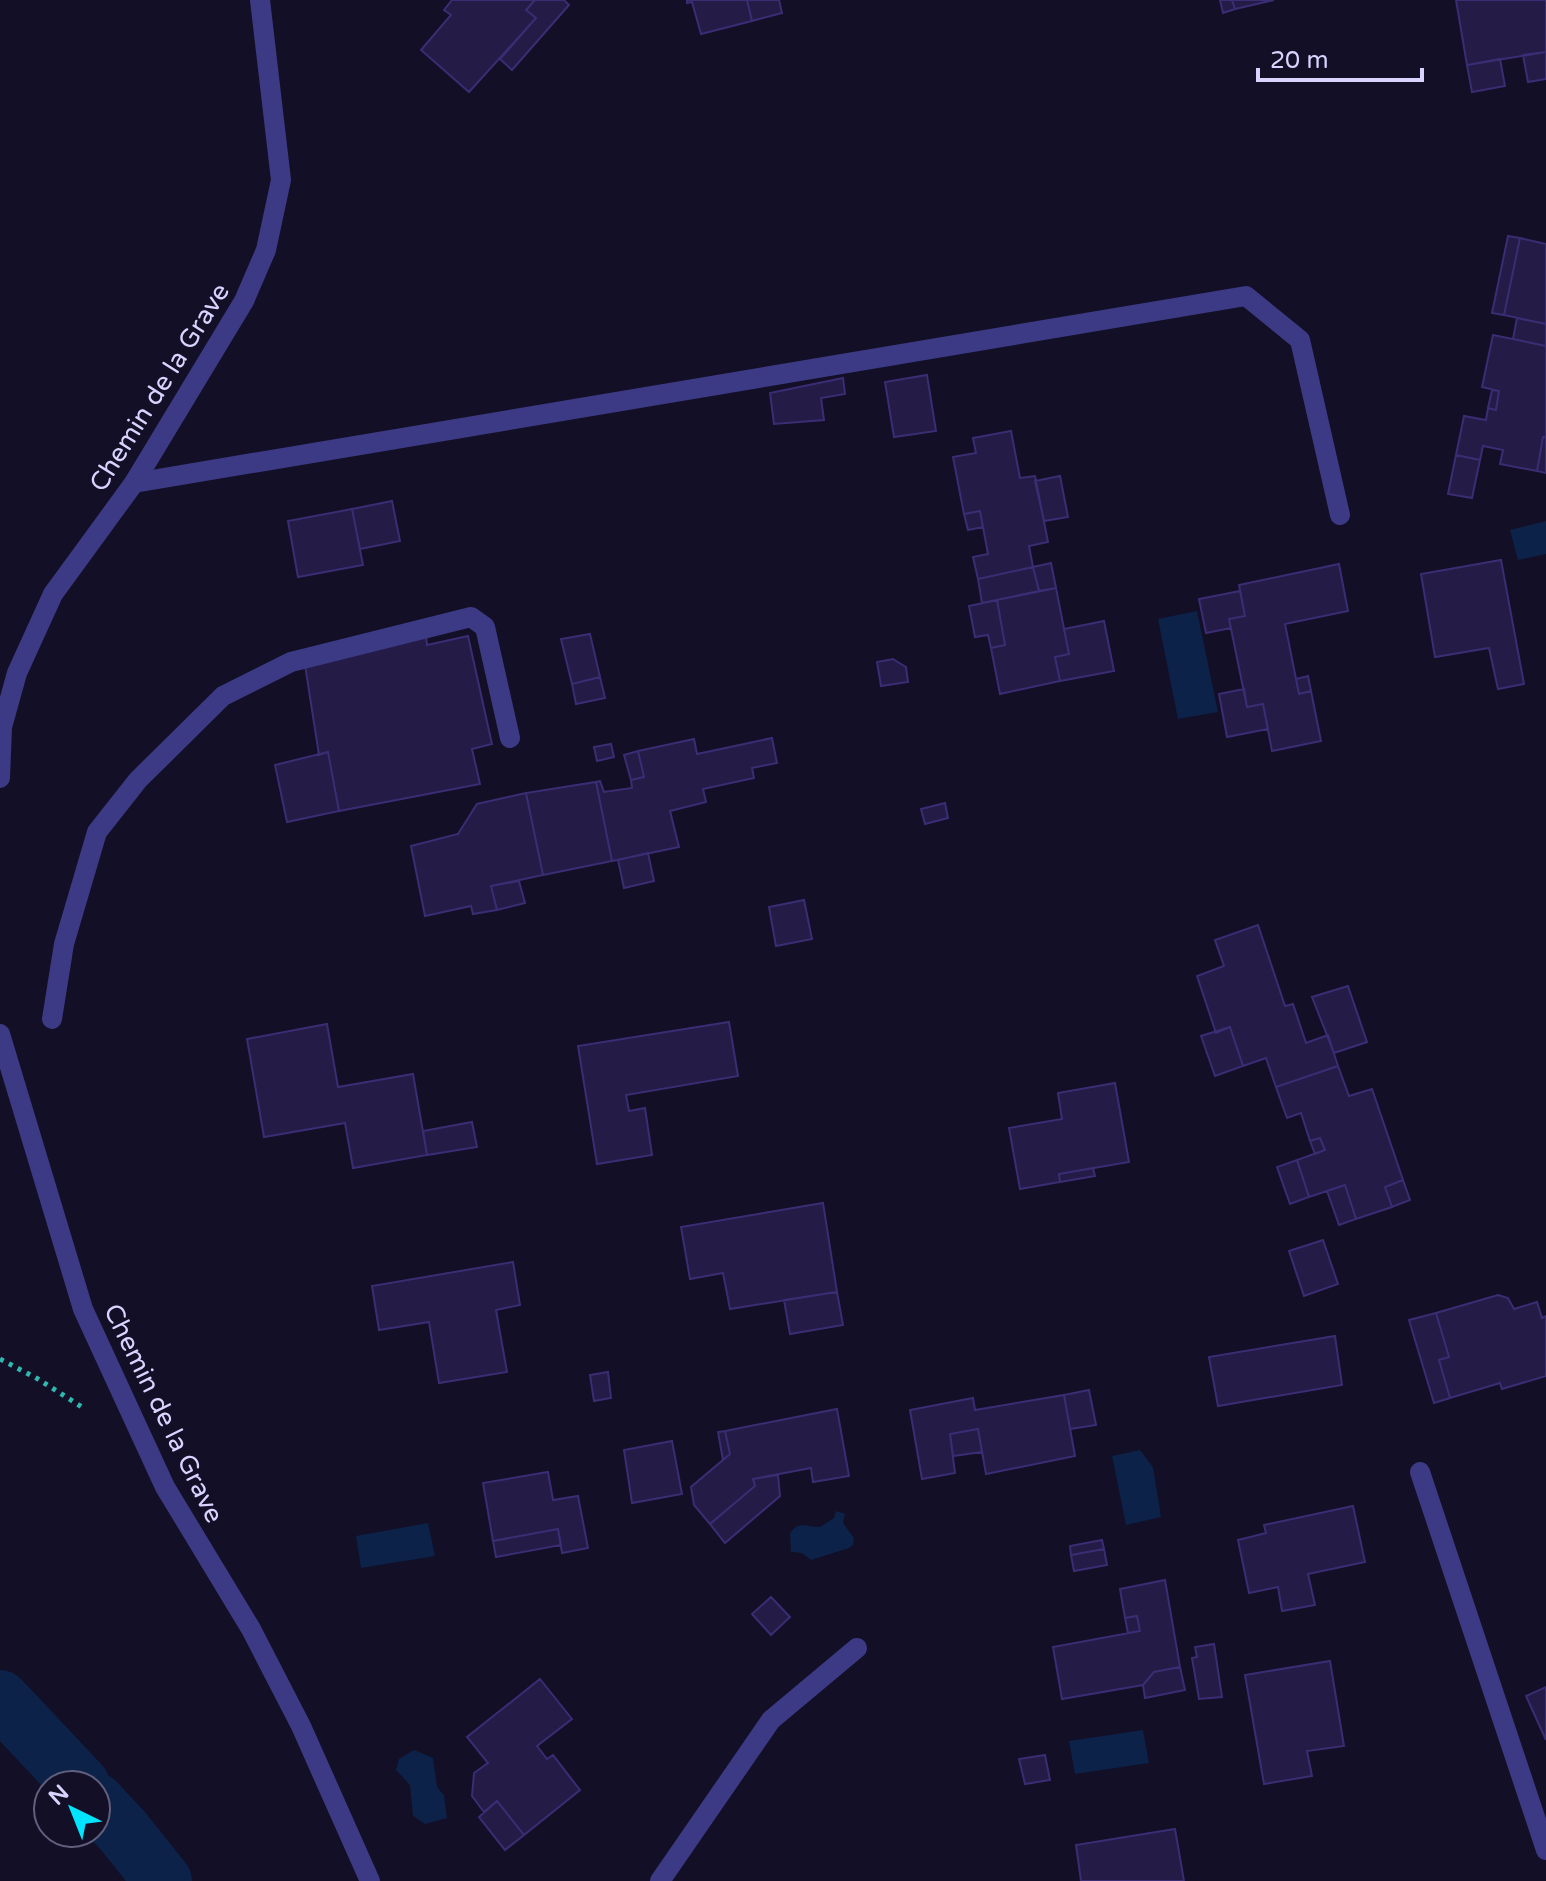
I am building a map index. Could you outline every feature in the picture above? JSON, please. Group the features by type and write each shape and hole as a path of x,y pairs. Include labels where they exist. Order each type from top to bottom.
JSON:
{"street":[{"name":"Chemin de la Grave","path":"0,778 2,727 17,673 53,594 134,483 244,301 266,250 281,180 260,0"},
{"path":"134,483 1246,296 1300,340 1340,515"},
{"path":"52,1019 64,944 97,832 138,780 223,696 291,662 471,617 485,627 510,738"},
{"name":"Chemin de la Grave","path":"0,1034 83,1309 165,1487 251,1629 301,1726 370,1881"},
{"path":"1420,1472 1546,1850"},
{"path":"660,1881 771,1720 857,1648"}],"path":[{"path":"0,1359 88,1410"}],"water":[{"path":"1546,521 1546,554 1518,560 1510,530"},
{"path":"1197,611 1218,712 1178,719 1158,619"},
{"path":"1140,1450 1153,1467 1161,1517 1126,1525 1112,1456"},
{"path":"836,1511 845,1514 843,1523 854,1538 853,1545 811,1560 802,1553 791,1552 790,1534 796,1527 820,1527 834,1518"},
{"path":"428,1523 435,1556 361,1568 356,1536"},
{"path":"1143,1730 1149,1763 1075,1774 1069,1741"},
{"path":"414,1750 433,1758 437,1787 444,1795 447,1818 425,1824 413,1816 410,1785 396,1770 399,1759"}],"building":[{"path":"452,0 535,0 526,10 536,18 469,92 421,50 451,15 444,10"},
{"path":"535,0 564,0 569,5 512,70 500,59 536,18 526,10"},
{"path":"687,0 747,0 752,21 701,34 692,2 687,3"},
{"path":"747,0 779,0 782,13 752,21"},
{"path":"1220,0 1232,0 1235,9 1223,13"},
{"path":"1232,0 1274,0 1235,9"},
{"path":"1456,0 1546,0 1546,52 1467,65"},
{"path":"1546,52 1546,79 1528,82 1523,55"},
{"path":"1500,59 1505,86 1472,92 1467,65"},
{"path":"1508,236 1520,238 1504,315 1492,313"},
{"path":"1520,238 1546,244 1546,324 1504,315"},
{"path":"1517,318 1546,324 1546,346 1513,339"},
{"path":"1493,335 1546,346 1546,437 1543,437 1537,471 1500,464 1503,450 1483,446 1480,460 1456,455 1464,416 1486,420 1488,408 1496,410 1499,391 1482,387"},
{"path":"927,375 936,431 894,437 885,382"},
{"path":"843,378 845,394 821,398 824,420 774,424 770,393"},
{"path":"1492,390 1499,391 1496,410 1488,408"},
{"path":"1011,431 1020,478 1035,476 1048,542 1029,546 1033,567 978,579 973,557 988,554 980,511 964,514 953,457 976,453 973,438"},
{"path":"1543,437 1546,437 1546,473 1537,471"},
{"path":"1456,455 1480,460 1472,498 1448,494"},
{"path":"1060,476 1068,517 1044,521 1035,481"},
{"path":"392,501 400,541 360,549 352,509"},
{"path":"352,509 363,565 298,577 288,521"},
{"path":"980,511 983,527 968,530 964,514"},
{"path":"1501,560 1524,684 1498,689 1489,648 1435,657 1421,574"},
{"path":"1051,563 1056,588 1039,591 1033,567"},
{"path":"1339,564 1348,611 1285,624 1299,694 1311,691 1321,741 1272,751 1263,704 1247,707 1229,619 1245,616 1239,585"},
{"path":"1033,567 1039,591 982,603 978,579"},
{"path":"1056,588 1069,654 1055,657 1060,681 1000,694 991,648 1005,645 997,600"},
{"path":"1240,591 1245,616 1229,619 1231,628 1206,633 1199,599"},
{"path":"997,600 1005,645 991,648 988,635 975,637 969,606"},
{"path":"1104,621 1114,671 1060,681 1055,657 1069,654 1064,629"},
{"path":"590,634 600,677 572,684 561,639"},
{"path":"426,636 427,645 468,636 492,744 472,749 480,784 339,811 328,752 319,755 305,665"},
{"path":"893,659 906,667 908,682 881,686 877,662"},
{"path":"1308,676 1311,691 1299,694 1296,679"},
{"path":"600,677 605,698 576,704 572,684"},
{"path":"1244,689 1247,707 1263,704 1268,729 1227,737 1219,694"},
{"path":"772,738 777,763 752,768 754,778 703,789 706,802 670,811 679,847 612,861 596,782 600,781 604,792 632,788 631,780 644,777 638,751 694,739 697,754"},
{"path":"611,744 614,757 597,761 594,747"},
{"path":"638,751 644,777 631,780 624,755"},
{"path":"328,752 339,811 287,822 275,765"},
{"path":"596,782 612,861 543,875 526,793"},
{"path":"526,793 543,875 491,886 497,910 473,914 471,906 425,916 411,846 458,834 477,804"},
{"path":"945,803 948,818 925,824 921,809"},
{"path":"648,853 654,881 624,888 618,860"},
{"path":"519,881 525,903 497,910 491,886"},
{"path":"804,900 812,939 776,946 769,907"},
{"path":"1258,925 1285,1006 1293,1004 1306,1043 1328,1035 1338,1066 1276,1087 1266,1058 1243,1066 1230,1027 1216,1033 1197,976 1224,966 1215,940"},
{"path":"1348,986 1367,1042 1334,1053 1312,997"},
{"path":"729,1022 738,1076 626,1095 629,1111 645,1108 652,1155 597,1164 578,1046"},
{"path":"327,1024 338,1087 413,1074 427,1155 353,1168 345,1123 264,1137 247,1039"},
{"path":"1230,1027 1243,1066 1215,1076 1201,1036"},
{"path":"1338,1066 1349,1096 1372,1089 1403,1180 1385,1187 1392,1207 1356,1219 1345,1185 1309,1197 1297,1160 1325,1150 1320,1138 1310,1141 1301,1113 1287,1118 1276,1087"},
{"path":"1115,1083 1129,1162 1059,1174 1060,1182 1020,1189 1009,1128 1062,1119 1058,1093"},
{"path":"472,1122 477,1147 427,1155 423,1131"},
{"path":"1320,1138 1325,1150 1315,1154 1310,1141"},
{"path":"1297,1160 1309,1197 1290,1204 1277,1167"},
{"path":"1093,1168 1095,1176 1060,1182 1059,1174"},
{"path":"1403,1180 1410,1200 1392,1207 1385,1187"},
{"path":"1345,1185 1356,1219 1339,1225 1327,1191"},
{"path":"823,1203 837,1292 730,1309 723,1273 690,1279 681,1227"},
{"path":"1323,1240 1338,1284 1304,1296 1289,1251"},
{"path":"513,1262 520,1305 496,1310 507,1372 439,1383 429,1322 379,1330 372,1286"},
{"path":"837,1292 843,1325 790,1334 784,1300"},
{"path":"1498,1295 1508,1298 1514,1309 1537,1302 1542,1318 1546,1316 1546,1376 1502,1389 1500,1383 1450,1398 1439,1360 1449,1357 1436,1313"},
{"path":"1436,1313 1449,1357 1439,1360 1450,1398 1434,1403 1409,1320"},
{"path":"1335,1336 1342,1385 1218,1406 1209,1357"},
{"path":"608,1372 611,1398 594,1401 590,1375"},
{"path":"1089,1390 1096,1425 1070,1429 1064,1395"},
{"path":"1064,1395 1075,1456 986,1474 978,1429 950,1434 955,1473 922,1479 910,1410 973,1398 975,1410"},
{"path":"837,1409 849,1476 813,1482 811,1468 753,1479 755,1486 710,1524 694,1505 691,1487 730,1454 725,1431"},
{"path":"978,1429 982,1452 953,1456 950,1434"},
{"path":"725,1431 730,1454 723,1460 718,1432"},
{"path":"672,1441 682,1494 632,1503 624,1450"},
{"path":"548,1472 553,1500 578,1496 588,1548 562,1553 558,1529 493,1541 483,1483"},
{"path":"778,1475 780,1496 725,1543 710,1524 755,1486 753,1479"},
{"path":"1353,1506 1365,1562 1308,1574 1315,1605 1282,1611 1278,1587 1249,1593 1238,1540 1266,1533 1264,1525"},
{"path":"558,1529 561,1545 496,1557 493,1541"},
{"path":"1102,1540 1104,1549 1071,1555 1070,1546"},
{"path":"1104,1549 1107,1565 1074,1571 1071,1555"},
{"path":"1165,1580 1180,1667 1154,1672 1143,1685 1062,1699 1053,1647 1140,1631 1137,1616 1125,1618 1120,1589"},
{"path":"771,1597 790,1617 771,1635 752,1614"},
{"path":"1137,1616 1140,1631 1128,1633 1125,1618"},
{"path":"1214,1644 1222,1697 1199,1699 1192,1658 1197,1657 1195,1647"},
{"path":"1330,1661 1344,1746 1307,1751 1312,1776 1264,1784 1245,1675"},
{"path":"1180,1667 1185,1690 1145,1698 1143,1685 1154,1672"},
{"path":"540,1679 572,1719 537,1746 547,1759 553,1755 580,1790 524,1835 497,1801 484,1812 472,1796 474,1773 488,1763 467,1737"},
{"path":"1546,1687 1546,1740 1526,1696"},
{"path":"1045,1755 1050,1780 1025,1784 1019,1759"},
{"path":"497,1801 524,1835 505,1850 479,1817"},
{"path":"1175,1829 1184,1881 1081,1881 1076,1845"}],"waterway":[{"path":"0,1699 66,1769"},
{"path":"112,1819 163,1881"}]}
